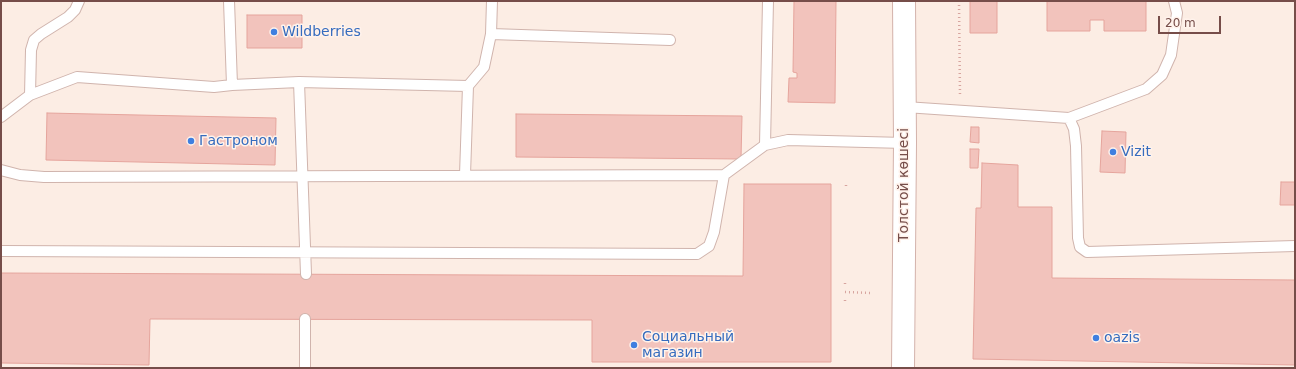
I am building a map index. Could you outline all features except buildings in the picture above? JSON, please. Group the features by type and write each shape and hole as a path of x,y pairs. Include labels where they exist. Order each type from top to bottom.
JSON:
{"main road":[{"name":"Толстой көшесі","path":"903,368 905,144 904,1"}],"lane":[{"path":"30,94 31,50 34,40 68,17 75,10 79,1"},
{"path":"229,1 232,85"},
{"path":"466,175 468,86 484,67 491,34 492,1"},
{"path":"765,145 768,1"},
{"path":"905,107 1069,118 1146,89 1162,75 1171,55 1178,13 1174,1"},
{"path":"491,34 670,40"},
{"path":"1,117 30,94 76,76 214,87 299,82 468,86"},
{"path":"299,82 304,253 306,274"},
{"path":"1069,118 1074,129 1076,146 1078,238 1080,247 1087,252 1295,246"},
{"path":"1,170 20,175 44,178 724,175 765,145 788,140 905,144"},
{"path":"1,251 697,254 709,246 714,232 724,175"},
{"path":"305,319 306,368"}],"path":[{"path":"959,1 960,110"},
{"path":"845,292 871,293"}],"place":[{"name":"Wildberries","path":"274,32"},
{"name":"Гастроном","path":"191,141"},
{"name":"Vizit","path":"1113,152"},
{"name":"oazis","path":"1096,338"},
{"name":"Социальный магазин","path":"634,345"}]}
